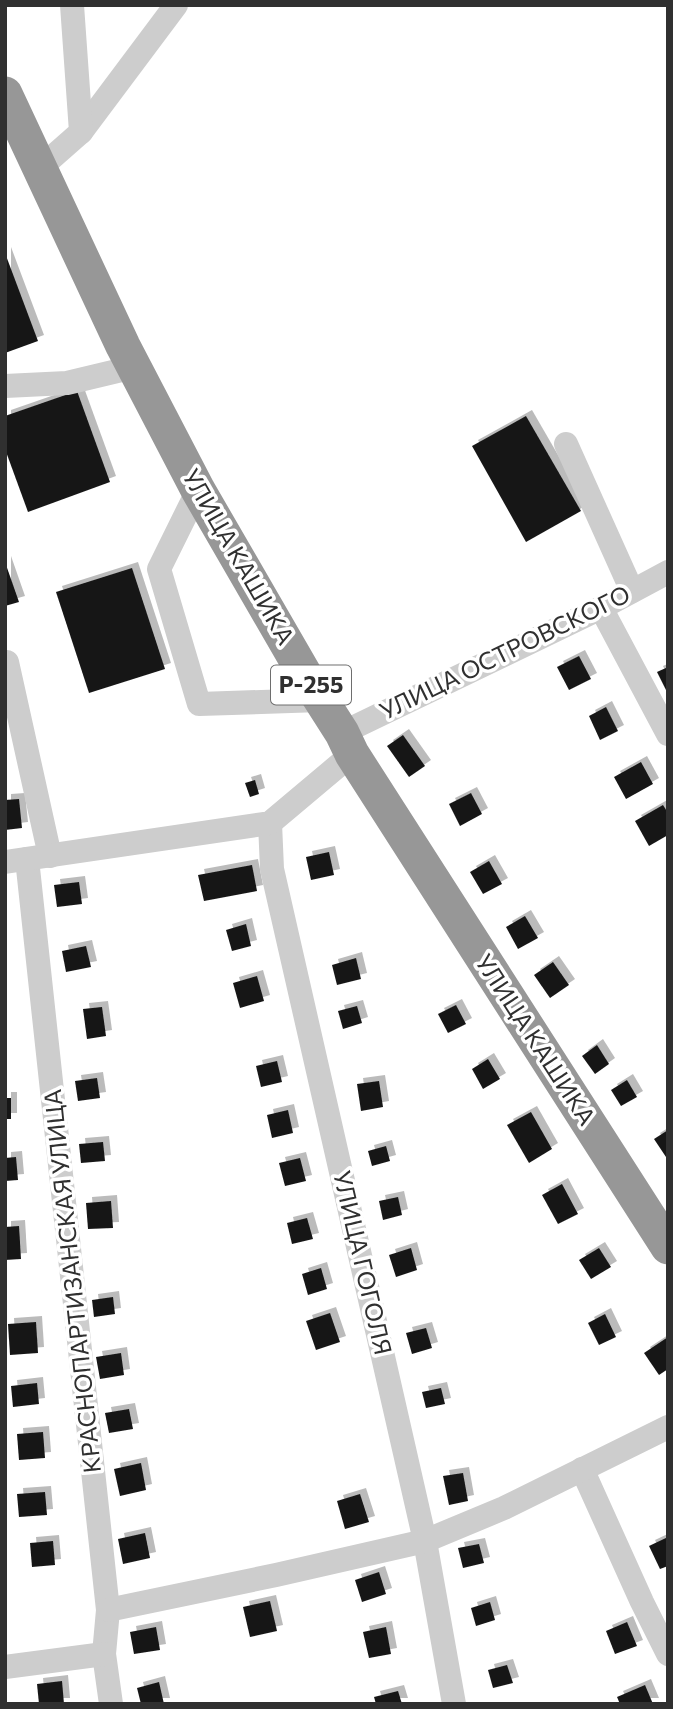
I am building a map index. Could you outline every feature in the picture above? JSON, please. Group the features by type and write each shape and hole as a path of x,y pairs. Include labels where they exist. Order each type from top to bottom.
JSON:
{"highway":[{"name":"УЛИЦА КАШИКА","path":"5,94 134,367 198,490 347,743 668,1247"}],"street":[{"path":"72,5 81,131"},
{"path":"39,169 81,131 176,5"},
{"path":"5,386 67,383 134,367"},
{"path":"566,444 632,591"},
{"path":"198,490 159,569 199,704 321,700"},
{"name":"УЛИЦА ОСТРОВСКОГО","path":"270,823 347,743 668,572"},
{"path":"601,608 668,734"},
{"name":"КРАСНОПАРТИЗАНСКАЯ УЛИЦА","path":"7,662 108,1611 104,1654 111,1704"},
{"path":"28,859 270,823"},
{"name":"УЛИЦА ГОГОЛЯ","path":"270,823 272,869 425,1541 453,1704"},
{"path":"108,1611 425,1541 504,1508 668,1427"},
{"path":"582,1469 668,1654"},
{"path":"5,1667 104,1654"}],"building":[{"path":"5,253 38,341 5,353"},
{"path":"77,391 110,482 28,512 5,449 5,416"},
{"path":"526,416 581,511 526,542 472,446"},
{"path":"5,562 19,602 5,606"},
{"path":"132,568 165,669 89,693 56,592"},
{"path":"579,656 591,679 569,690 557,667"},
{"path":"668,667 668,694 657,672"},
{"path":"606,707 618,731 600,740 589,716"},
{"path":"403,735 425,766 409,777 387,746"},
{"path":"641,762 653,784 626,799 614,777"},
{"path":"255,780 259,794 250,797 245,783"},
{"path":"471,793 482,814 460,826 449,804"},
{"path":"19,799 22,828 5,830 5,800"},
{"path":"663,805 668,813 668,835 649,846 635,821"},
{"path":"329,852 334,875 311,880 306,857"},
{"path":"489,861 502,884 483,894 470,872"},
{"path":"252,865 257,891 204,901 198,875"},
{"path":"79,882 82,904 57,907 54,885"},
{"path":"525,916 538,938 518,949 506,927"},
{"path":"246,924 251,946 232,951 226,930"},
{"path":"86,946 91,967 66,972 62,951"},
{"path":"356,958 361,979 337,985 332,965"},
{"path":"553,962 569,985 550,998 534,975"},
{"path":"257,976 264,1001 240,1008 233,983"},
{"path":"456,1005 466,1024 448,1033 438,1014"},
{"path":"357,1006 362,1023 343,1029 338,1011"},
{"path":"102,1007 106,1036 87,1039 83,1009"},
{"path":"597,1045 609,1064 595,1074 582,1056"},
{"path":"488,1059 500,1079 483,1089 472,1069"},
{"path":"277,1061 282,1082 261,1087 256,1066"},
{"path":"97,1078 100,1098 78,1101 75,1081"},
{"path":"627,1080 637,1097 621,1106 611,1090"},
{"path":"379,1081 383,1107 361,1111 357,1084"},
{"path":"5,1098 11,1098 11,1119 5,1119"},
{"path":"288,1110 293,1133 272,1138 267,1115"},
{"path":"531,1112 552,1149 529,1163 507,1125"},
{"path":"668,1130 668,1160 654,1139"},
{"path":"103,1142 105,1161 81,1163 79,1144"},
{"path":"386,1146 390,1161 372,1166 368,1151"},
{"path":"16,1157 18,1180 5,1181 5,1158"},
{"path":"300,1158 306,1181 285,1186 279,1163"},
{"path":"562,1184 578,1214 558,1224 542,1195"},
{"path":"398,1197 402,1215 383,1220 379,1201"},
{"path":"111,1201 113,1228 88,1229 86,1203"},
{"path":"307,1218 313,1239 292,1244 287,1223"},
{"path":"19,1226 21,1259 5,1260 5,1227"},
{"path":"411,1248 417,1270 396,1277 389,1255"},
{"path":"599,1248 611,1267 591,1279 579,1260"},
{"path":"321,1268 327,1289 308,1295 302,1274"},
{"path":"113,1297 115,1314 94,1317 92,1300"},
{"path":"330,1313 340,1342 316,1350 306,1321"},
{"path":"605,1314 616,1337 599,1345 588,1323"},
{"path":"36,1322 38,1353 10,1355 8,1324"},
{"path":"426,1328 432,1348 412,1354 406,1333"},
{"path":"668,1337 668,1369 659,1375 644,1353"},
{"path":"121,1353 124,1375 100,1379 96,1357"},
{"path":"37,1383 39,1404 13,1407 11,1386"},
{"path":"441,1388 445,1404 426,1408 422,1392"},
{"path":"129,1409 133,1429 109,1433 105,1413"},
{"path":"43,1432 45,1458 19,1460 17,1434"},
{"path":"141,1463 146,1490 120,1496 114,1469"},
{"path":"463,1473 468,1501 449,1505 443,1476"},
{"path":"45,1492 47,1515 19,1517 17,1494"},
{"path":"360,1494 369,1522 345,1529 337,1501"},
{"path":"145,1533 150,1558 123,1564 118,1539"},
{"path":"668,1537 668,1566 660,1569 649,1546"},
{"path":"53,1541 55,1565 32,1567 30,1543"},
{"path":"479,1544 484,1563 463,1568 458,1548"},
{"path":"379,1572 386,1594 362,1602 355,1580"},
{"path":"270,1601 277,1631 250,1637 243,1607"},
{"path":"490,1602 495,1620 476,1626 471,1608"},
{"path":"627,1622 637,1646 615,1654 606,1631"},
{"path":"156,1627 160,1650 134,1654 130,1632"},
{"path":"386,1627 391,1654 369,1658 363,1632"},
{"path":"507,1665 513,1683 493,1688 488,1670"},
{"path":"62,1681 64,1704 39,1704 37,1684"},
{"path":"159,1682 164,1704 141,1704 137,1688"},
{"path":"645,1685 653,1704 620,1704 617,1697"},
{"path":"398,1691 402,1704 376,1704 374,1697"}]}
